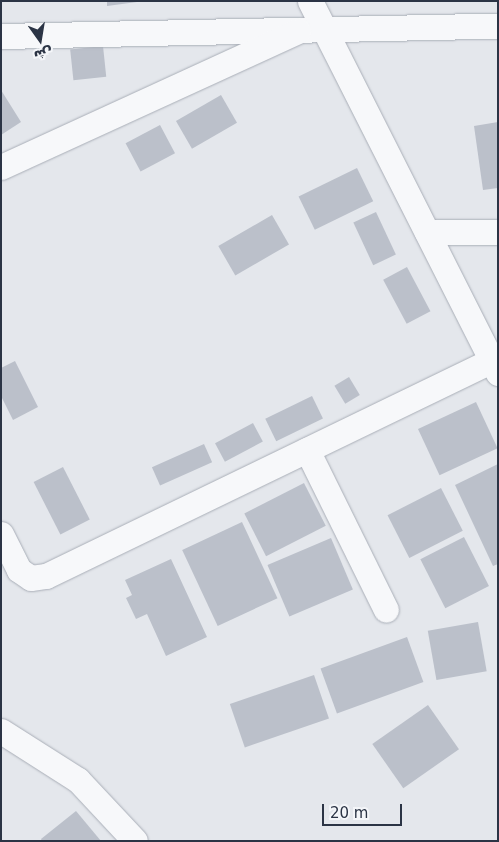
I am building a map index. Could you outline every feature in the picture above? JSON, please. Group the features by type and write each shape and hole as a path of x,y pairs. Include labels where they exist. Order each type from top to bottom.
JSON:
{"street":[{"path":"1,534 19,570 31,578 46,576 306,450 495,367 427,232 315,27 310,1"},
{"path":"1,36 315,27 498,26"},
{"path":"1,167 315,27"},
{"path":"427,232 498,232"},
{"path":"306,450 386,610"},
{"path":"1,731 78,780 135,841"}],"building":[{"path":"107,1 137,1 137,2 107,6"},
{"path":"103,46 106,77 73,80 70,49"},
{"path":"1,90 21,122 1,135"},
{"path":"221,95 237,123 192,149 176,121"},
{"path":"498,122 498,188 483,190 474,126"},
{"path":"160,125 175,153 141,172 126,143"},
{"path":"357,168 373,201 315,230 299,196"},
{"path":"376,212 396,255 373,265 353,223"},
{"path":"272,215 289,244 235,275 218,246"},
{"path":"407,267 430,311 407,324 383,280"},
{"path":"15,361 38,407 13,420 1,396 1,368"},
{"path":"349,377 360,395 345,404 334,386"},
{"path":"312,396 323,418 276,441 265,419"},
{"path":"476,402 498,448 440,475 418,429"},
{"path":"253,423 263,442 225,462 215,443"},
{"path":"204,444 212,462 160,485 152,467"},
{"path":"498,464 498,564 493,566 455,485"},
{"path":"63,467 90,520 60,535 34,482"},
{"path":"304,483 326,526 266,556 244,513"},
{"path":"441,488 463,531 409,558 388,515"},
{"path":"242,522 277,598 218,626 182,550"},
{"path":"464,537 489,586 445,608 420,559"},
{"path":"331,538 353,590 289,617 267,565"},
{"path":"171,559 207,637 166,656 147,614 136,619 126,598 132,595 125,580"},
{"path":"478,622 487,671 436,680 428,631"},
{"path":"407,637 423,682 337,714 321,668"},
{"path":"314,675 329,718 245,747 230,704"},
{"path":"428,705 459,749 403,788 372,744"},
{"path":"76,811 101,841 42,841 41,839"}]}
